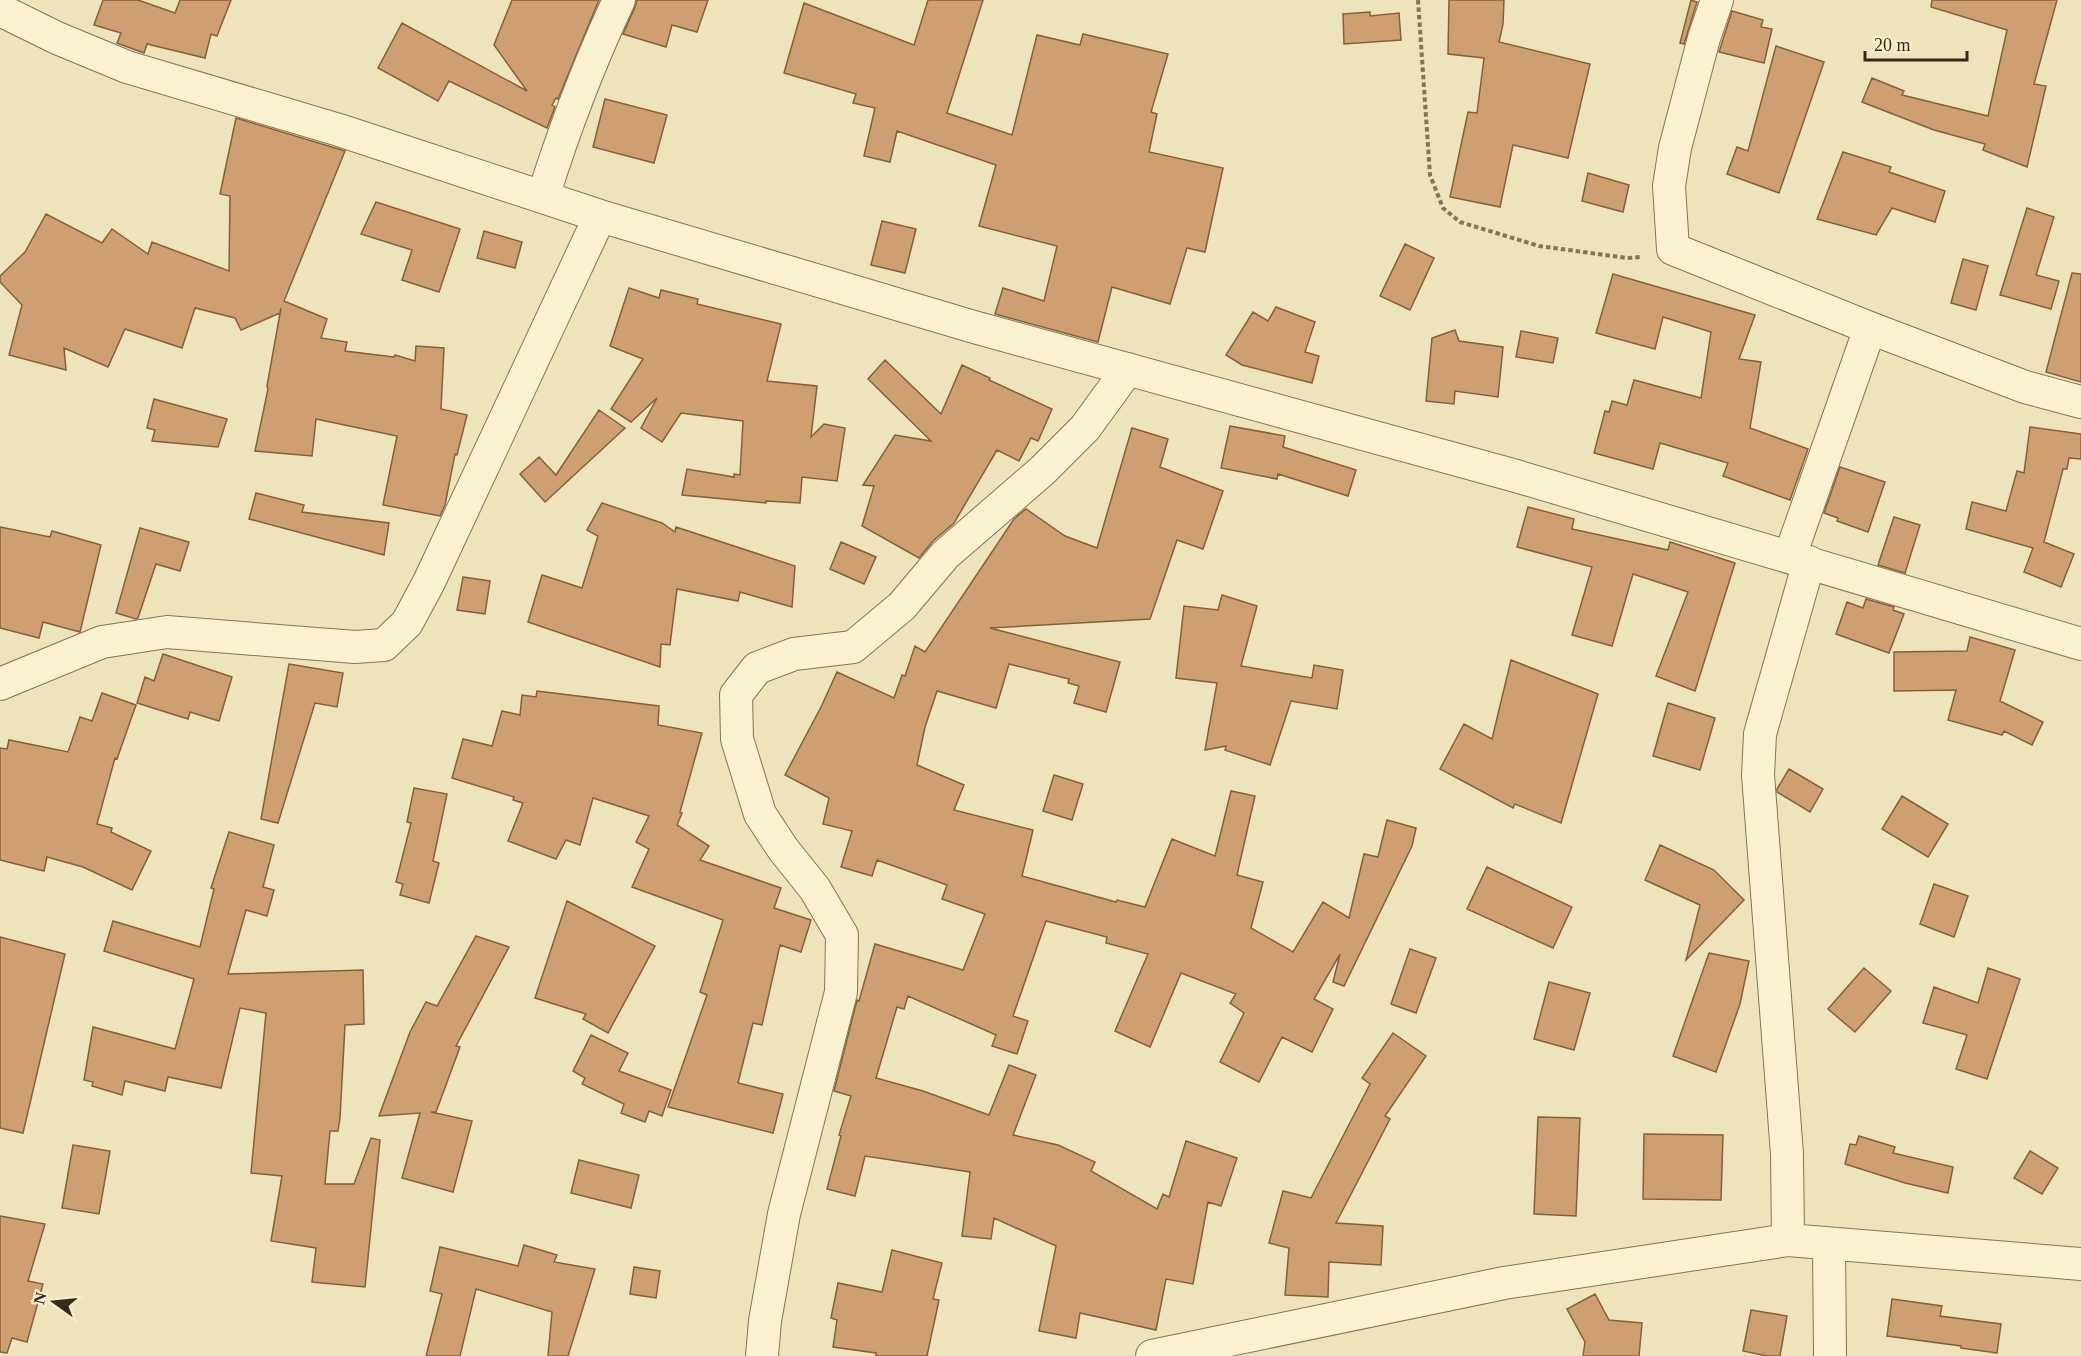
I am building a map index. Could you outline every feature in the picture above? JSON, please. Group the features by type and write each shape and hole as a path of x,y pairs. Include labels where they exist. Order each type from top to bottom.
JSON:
{"street":[{"path":"543,197 562,137 597,47 619,0"},
{"path":"1717,0 1704,38 1676,148 1669,186 1673,249 2025,387 2081,402"},
{"path":"0,10 127,68 339,130 600,216 974,327 1516,476 2081,644"},
{"path":"0,684 102,642 167,632 355,647 384,645 407,623 429,582 600,216"},
{"path":"1788,1240 1787,1154 1758,775 1761,734 1799,559 1870,328"},
{"path":"762,1356 765,1321 784,1214 841,993 842,935 814,889 760,814 737,739 736,695 757,668 794,654 853,647 902,606 945,555 1042,471 1085,428 1128,369"},
{"path":"1152,1356 1504,1283 1788,1240 2081,1264"},
{"path":"1829,1244 1830,1356"}],"path":[{"path":"1418,0 1425,136 1430,175 1443,208 1460,222 1539,246 1627,258 1650,256 1673,249"}],"building":[{"path":"103,0 138,0 175,13 180,0 231,0 217,36 211,34 205,58 147,44 144,53 117,43 121,33 94,25"},
{"path":"512,0 599,0 558,99 556,98 552,105 555,107 547,128 449,81 438,101 378,68 402,23 527,91 494,45"},
{"path":"637,0 708,0 697,32 672,25 666,47 623,34"},
{"path":"928,0 983,0 947,113 1012,135 1037,35 1080,45 1083,34 1168,54 1151,112 1157,114 1149,152 1223,168 1205,252 1187,248 1170,304 1112,287 1098,342 995,314 1003,288 1044,301 1057,246 979,226 996,165 897,131 890,162 864,156 875,108 853,103 856,94 784,73 804,3 914,45"},
{"path":"1449,0 1504,0 1503,24 1499,42 1590,64 1568,158 1513,145 1500,207 1450,197 1468,112 1477,113 1484,58 1448,54"},
{"path":"1691,0 1697,2 1684,44 1680,43"},
{"path":"1932,0 2057,0 2034,84 2046,86 2027,167 1983,150 1985,144 1934,130 1862,102 1872,78 1904,91 1902,95 1988,116 2007,30 1931,7"},
{"path":"1732,11 1763,20 1761,27 1772,29 1764,63 1719,52"},
{"path":"1370,12 1370,16 1399,13 1401,40 1344,44 1343,14"},
{"path":"1776,46 1824,62 1779,193 1727,174 1737,147 1748,151"},
{"path":"605,99 667,115 654,163 593,147"},
{"path":"236,118 345,151 284,301 327,319 321,338 347,342 345,351 394,357 395,355 415,361 416,346 444,348 441,409 467,415 457,455 455,454 445,505 440,516 383,505 397,436 316,419 312,456 255,451 281,308 280,313 241,330 235,318 195,308 182,348 125,329 108,367 64,348 66,370 9,355 22,305 0,282 0,276 25,252 46,214 102,243 112,229 148,254 152,242 229,271 230,196 220,194"},
{"path":"1843,152 1891,167 1889,172 1945,191 1935,222 1892,208 1876,235 1817,219"},
{"path":"1588,173 1629,185 1623,212 1582,201"},
{"path":"376,202 460,229 439,292 402,280 412,250 361,234"},
{"path":"2027,208 2054,217 2036,275 2059,281 2051,309 2000,295"},
{"path":"882,221 916,229 905,273 871,265"},
{"path":"484,231 522,242 515,268 477,258"},
{"path":"1405,244 1434,258 1410,310 1380,296"},
{"path":"1963,259 1988,266 1976,310 1951,303"},
{"path":"2072,273 2081,274 2081,382 2046,372"},
{"path":"1613,274 1755,315 1739,359 1761,362 1750,428 1808,449 1790,500 1723,476 1728,463 1660,443 1653,469 1594,453 1605,411 1609,412 1612,401 1627,405 1634,380 1701,398 1711,332 1663,317 1655,349 1596,333"},
{"path":"629,288 659,298 661,290 698,299 697,304 781,324 767,381 817,386 811,437 824,424 845,428 837,481 802,477 800,503 766,501 766,503 682,495 687,469 734,477 734,474 740,475 743,421 681,413 662,442 641,428 657,398 631,422 611,409 643,359 610,346"},
{"path":"1276,307 1315,322 1305,352 1319,356 1312,383 1242,365 1226,355 1253,312 1268,321"},
{"path":"1455,330 1459,341 1503,347 1498,397 1455,391 1454,404 1426,401 1432,338"},
{"path":"1521,331 1558,338 1553,363 1516,357"},
{"path":"885,360 941,414 962,365 1052,409 1038,441 1031,438 1019,461 997,450 954,523 933,541 919,558 862,526 874,486 863,485 895,435 931,441 868,379"},
{"path":"154,399 227,419 218,447 152,441 155,430 147,428"},
{"path":"599,410 625,428 545,502 520,474 539,457 556,475"},
{"path":"1230,426 1285,436 1283,447 1356,470 1348,496 1278,474 1277,479 1221,468"},
{"path":"2030,427 2081,434 2081,459 2069,458 2067,469 2063,469 2044,542 2074,554 2061,587 2024,572 2033,548 1966,529 1972,502 2006,511 2017,471 2024,473"},
{"path":"1132,428 1168,439 1160,467 1223,491 1203,549 1177,540 1150,619 990,628 1120,662 1106,712 1074,703 1079,686 1068,683 1069,679 1009,664 996,708 937,691 925,727 917,765 964,785 954,810 1033,830 1022,876 1116,902 1117,900 1145,907 1172,839 1215,856 1231,791 1255,796 1237,875 1263,882 1251,928 1293,952 1323,902 1349,918 1364,854 1378,857 1387,820 1416,828 1412,846 1344,986 1333,982 1340,954 1314,999 1333,1009 1312,1052 1282,1037 1259,1082 1220,1062 1244,1013 1230,1003 1236,994 1181,973 1150,1047 1115,1031 1148,954 1106,943 1107,937 1046,921 1013,1016 1028,1021 1017,1054 992,1046 996,1035 908,996 904,1009 897,1007 876,1078 923,1091 989,1115 1009,1065 1036,1075 1013,1135 1058,1145 1095,1162 1091,1171 1157,1209 1163,1194 1169,1197 1186,1141 1237,1158 1221,1206 1208,1202 1193,1284 1166,1279 1156,1330 1080,1313 1076,1338 1039,1331 1056,1246 994,1218 991,1239 962,1236 970,1172 865,1156 855,1196 827,1189 841,1136 839,1135 851,1096 834,1091 857,1000 859,1001 875,944 963,970 985,914 942,899 947,885 877,860 872,876 841,867 852,831 823,824 829,798 785,775 837,672 894,698 902,675 905,676 915,646 925,652 1014,519 1026,509 1065,536 1097,548"},
{"path":"1840,467 1885,482 1868,532 1837,521 1838,518 1824,513"},
{"path":"256,493 304,505 302,512 389,523 384,555 249,519"},
{"path":"602,503 662,523 675,532 676,527 795,566 792,607 740,592 738,601 677,589 670,645 661,644 660,667 528,622 542,575 582,588 598,536 587,530"},
{"path":"1528,507 1574,519 1572,529 1668,550 1670,542 1735,563 1695,691 1656,676 1688,592 1633,574 1612,646 1572,635 1592,567 1517,547"},
{"path":"1894,517 1920,525 1905,573 1878,565"},
{"path":"0,527 50,537 52,531 101,545 80,632 43,622 39,638 0,628"},
{"path":"140,528 189,542 180,571 156,564 136,619 116,613"},
{"path":"841,542 876,557 864,584 830,569"},
{"path":"463,577 490,581 485,614 457,610"},
{"path":"1222,595 1257,606 1241,666 1312,678 1314,665 1343,670 1337,709 1291,701 1270,765 1225,750 1226,746 1205,750 1217,683 1176,678 1184,606 1218,610"},
{"path":"1866,599 1894,607 1893,610 1904,614 1889,653 1836,634 1847,602 1863,608"},
{"path":"1970,637 2015,650 2000,701 2043,722 2032,745 2004,731 2002,735 1948,720 1956,690 1894,691 1894,652 1967,651"},
{"path":"163,654 232,677 219,721 190,712 188,719 137,703 145,677 154,681"},
{"path":"1511,660 1598,694 1561,823 1515,804 1513,808 1440,769 1464,724 1492,739"},
{"path":"289,664 343,673 337,707 315,703 278,823 261,819"},
{"path":"537,691 659,706 658,725 702,733 677,825 709,846 700,860 781,888 774,908 811,920 801,952 780,945 762,1025 753,1023 738,1083 783,1094 773,1133 668,1107 707,995 700,992 723,920 632,887 649,849 636,842 649,816 593,798 580,845 566,840 556,859 508,841 523,803 513,800 514,797 452,778 463,739 492,746 502,711 520,715 522,695 536,697"},
{"path":"102,693 136,705 117,759 115,758 97,824 112,828 111,832 151,851 132,890 83,867 47,857 44,871 0,860 0,748 7,749 9,740 68,752 80,717 92,721"},
{"path":"1668,703 1715,718 1700,770 1653,756"},
{"path":"1789,769 1823,789 1810,812 1777,792"},
{"path":"1054,775 1083,784 1072,820 1043,811"},
{"path":"414,788 447,794 433,861 439,863 429,903 400,895 403,884 396,882 411,823 407,822"},
{"path":"1902,796 1948,824 1928,857 1882,829"},
{"path":"229,832 274,845 263,887 274,890 267,916 246,910 228,974 363,970 364,1024 345,1025 340,1118 338,1131 330,1131 325,1184 354,1184 371,1138 380,1140 365,1287 312,1282 316,1248 271,1241 282,1176 251,1173 266,1013 240,1008 221,1088 168,1077 165,1091 125,1081 122,1095 92,1086 93,1082 84,1080 93,1027 175,1049 194,979 104,951 113,921 200,947 214,889 211,888"},
{"path":"1660,845 1714,870 1744,900 1686,960 1700,905 1645,880"},
{"path":"1487,867 1572,907 1553,948 1467,909"},
{"path":"1934,884 1968,896 1954,937 1920,924"},
{"path":"567,901 655,946 608,1033 583,1019 586,1014 535,998"},
{"path":"476,936 509,947 456,1046 460,1047 436,1112 431,1112 472,1121 453,1192 402,1178 420,1113 379,1116 410,1032 426,1002 437,1006"},
{"path":"0,937 65,954 23,1133 0,1128"},
{"path":"1410,949 1436,958 1416,1013 1391,1004"},
{"path":"1709,953 1749,961 1740,1004 1716,1072 1673,1056"},
{"path":"1864,968 1891,991 1855,1032 1828,1009"},
{"path":"1988,968 2020,979 1987,1079 1956,1069 1967,1035 1923,1023 1934,987 1978,1003"},
{"path":"1549,982 1590,993 1574,1050 1534,1039"},
{"path":"1393,1033 1426,1056 1385,1116 1390,1119 1336,1223 1383,1226 1381,1265 1329,1262 1328,1297 1285,1295 1289,1248 1269,1243 1283,1191 1311,1198 1370,1084 1362,1078"},
{"path":"591,1035 628,1053 619,1071 671,1090 662,1116 649,1111 645,1122 621,1113 624,1104 582,1084 585,1078 573,1071"},
{"path":"1538,1117 1580,1118 1576,1216 1534,1214"},
{"path":"1644,1134 1723,1135 1721,1200 1643,1199"},
{"path":"1859,1136 1895,1147 1893,1153 1953,1167 1948,1193 1905,1183 1845,1164 1850,1144 1856,1145"},
{"path":"73,1145 110,1151 99,1214 62,1208"},
{"path":"2030,1151 2058,1168 2042,1194 2014,1178"},
{"path":"579,1160 639,1175 631,1208 571,1193"},
{"path":"0,1216 45,1224 28,1281 43,1284 27,1342 12,1338 7,1353 0,1352"},
{"path":"524,1245 557,1255 554,1262 595,1269 568,1356 548,1356 552,1312 476,1289 460,1356 426,1356 442,1294 430,1291 440,1247 518,1266"},
{"path":"892,1250 942,1263 933,1299 939,1300 927,1356 876,1356 876,1353 833,1347 837,1320 831,1318 838,1283 882,1292"},
{"path":"634,1267 660,1271 656,1298 630,1294"},
{"path":"1595,1294 1609,1320 1642,1323 1639,1356 1583,1356 1585,1342 1567,1309"},
{"path":"1892,1299 1942,1306 1940,1316 2001,1324 1997,1353 1887,1336"},
{"path":"1751,1310 1787,1316 1780,1356 1743,1351"}]}
